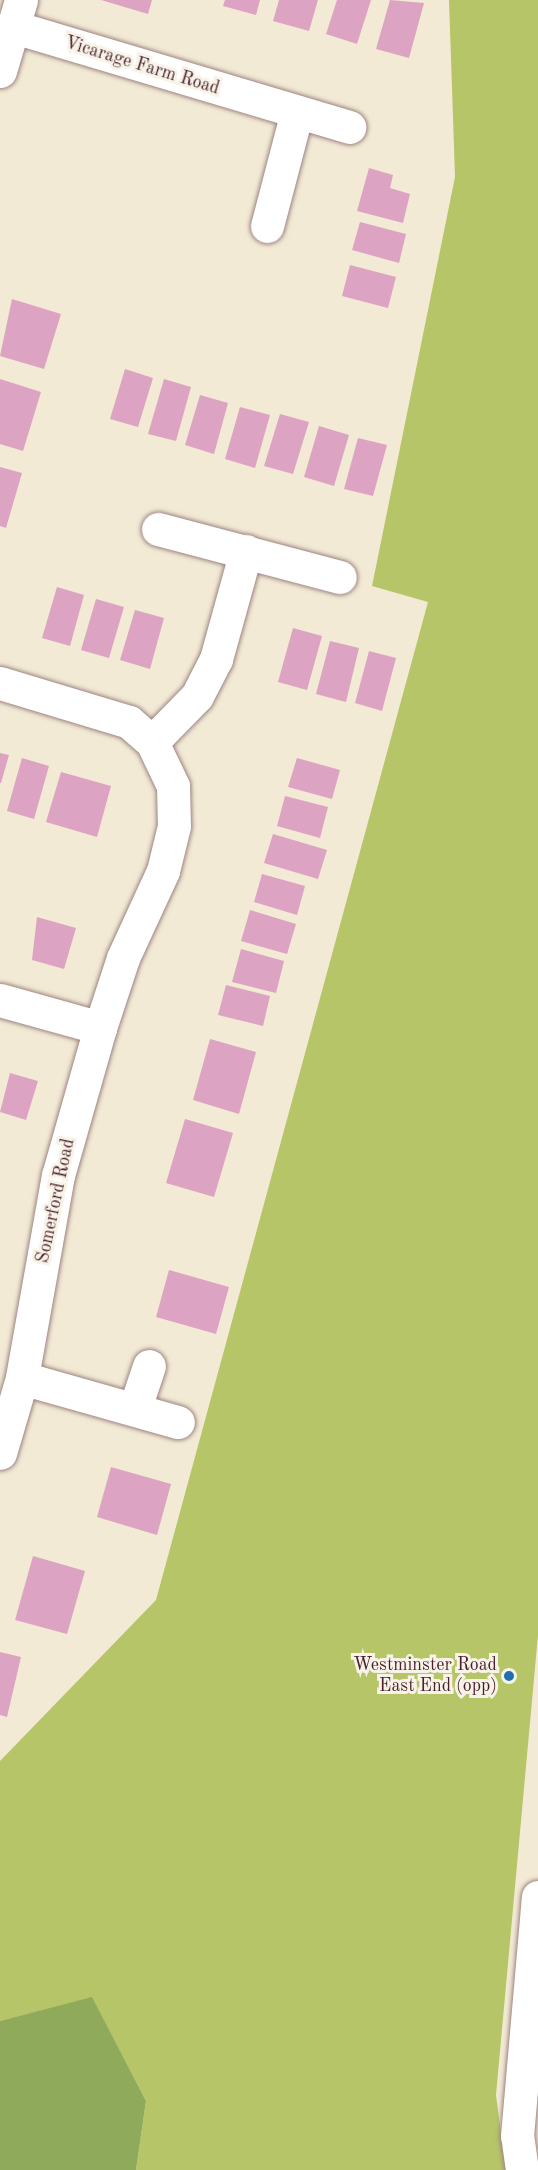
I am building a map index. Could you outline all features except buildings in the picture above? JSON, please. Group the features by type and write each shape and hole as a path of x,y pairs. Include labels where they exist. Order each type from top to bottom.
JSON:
{"street":[{"path":"0,71 18,14"},
{"name":"Vicarage Farm Road","path":"18,14 297,112 350,127"},
{"path":"267,226 297,112"},
{"path":"158,529 340,578"},
{"path":"152,742 197,696 216,659 246,551"},
{"name":"Somerford Road","path":"0,683 129,722 152,742 173,786 174,826 163,871 123,958 100,1028 58,1175 22,1378 0,1453"},
{"path":"0,1000 100,1028"},
{"path":"136,1406 149,1366"},
{"path":"22,1378 136,1406 178,1422"},
{"path":"522,2170 518,2136 538,1897"}],"green space":[{"path":"449,0 538,0 538,1635 496,2095 506,2170 136,2170 146,2101 92,1998 0,2021 0,1761 156,1600 428,602 372,586 455,177"},
{"path":"92,1997 146,2101 136,2170 0,2170 0,2021"}],"place":[{"name":"Westminster Road East End (opp)","path":"509,1676"}]}
